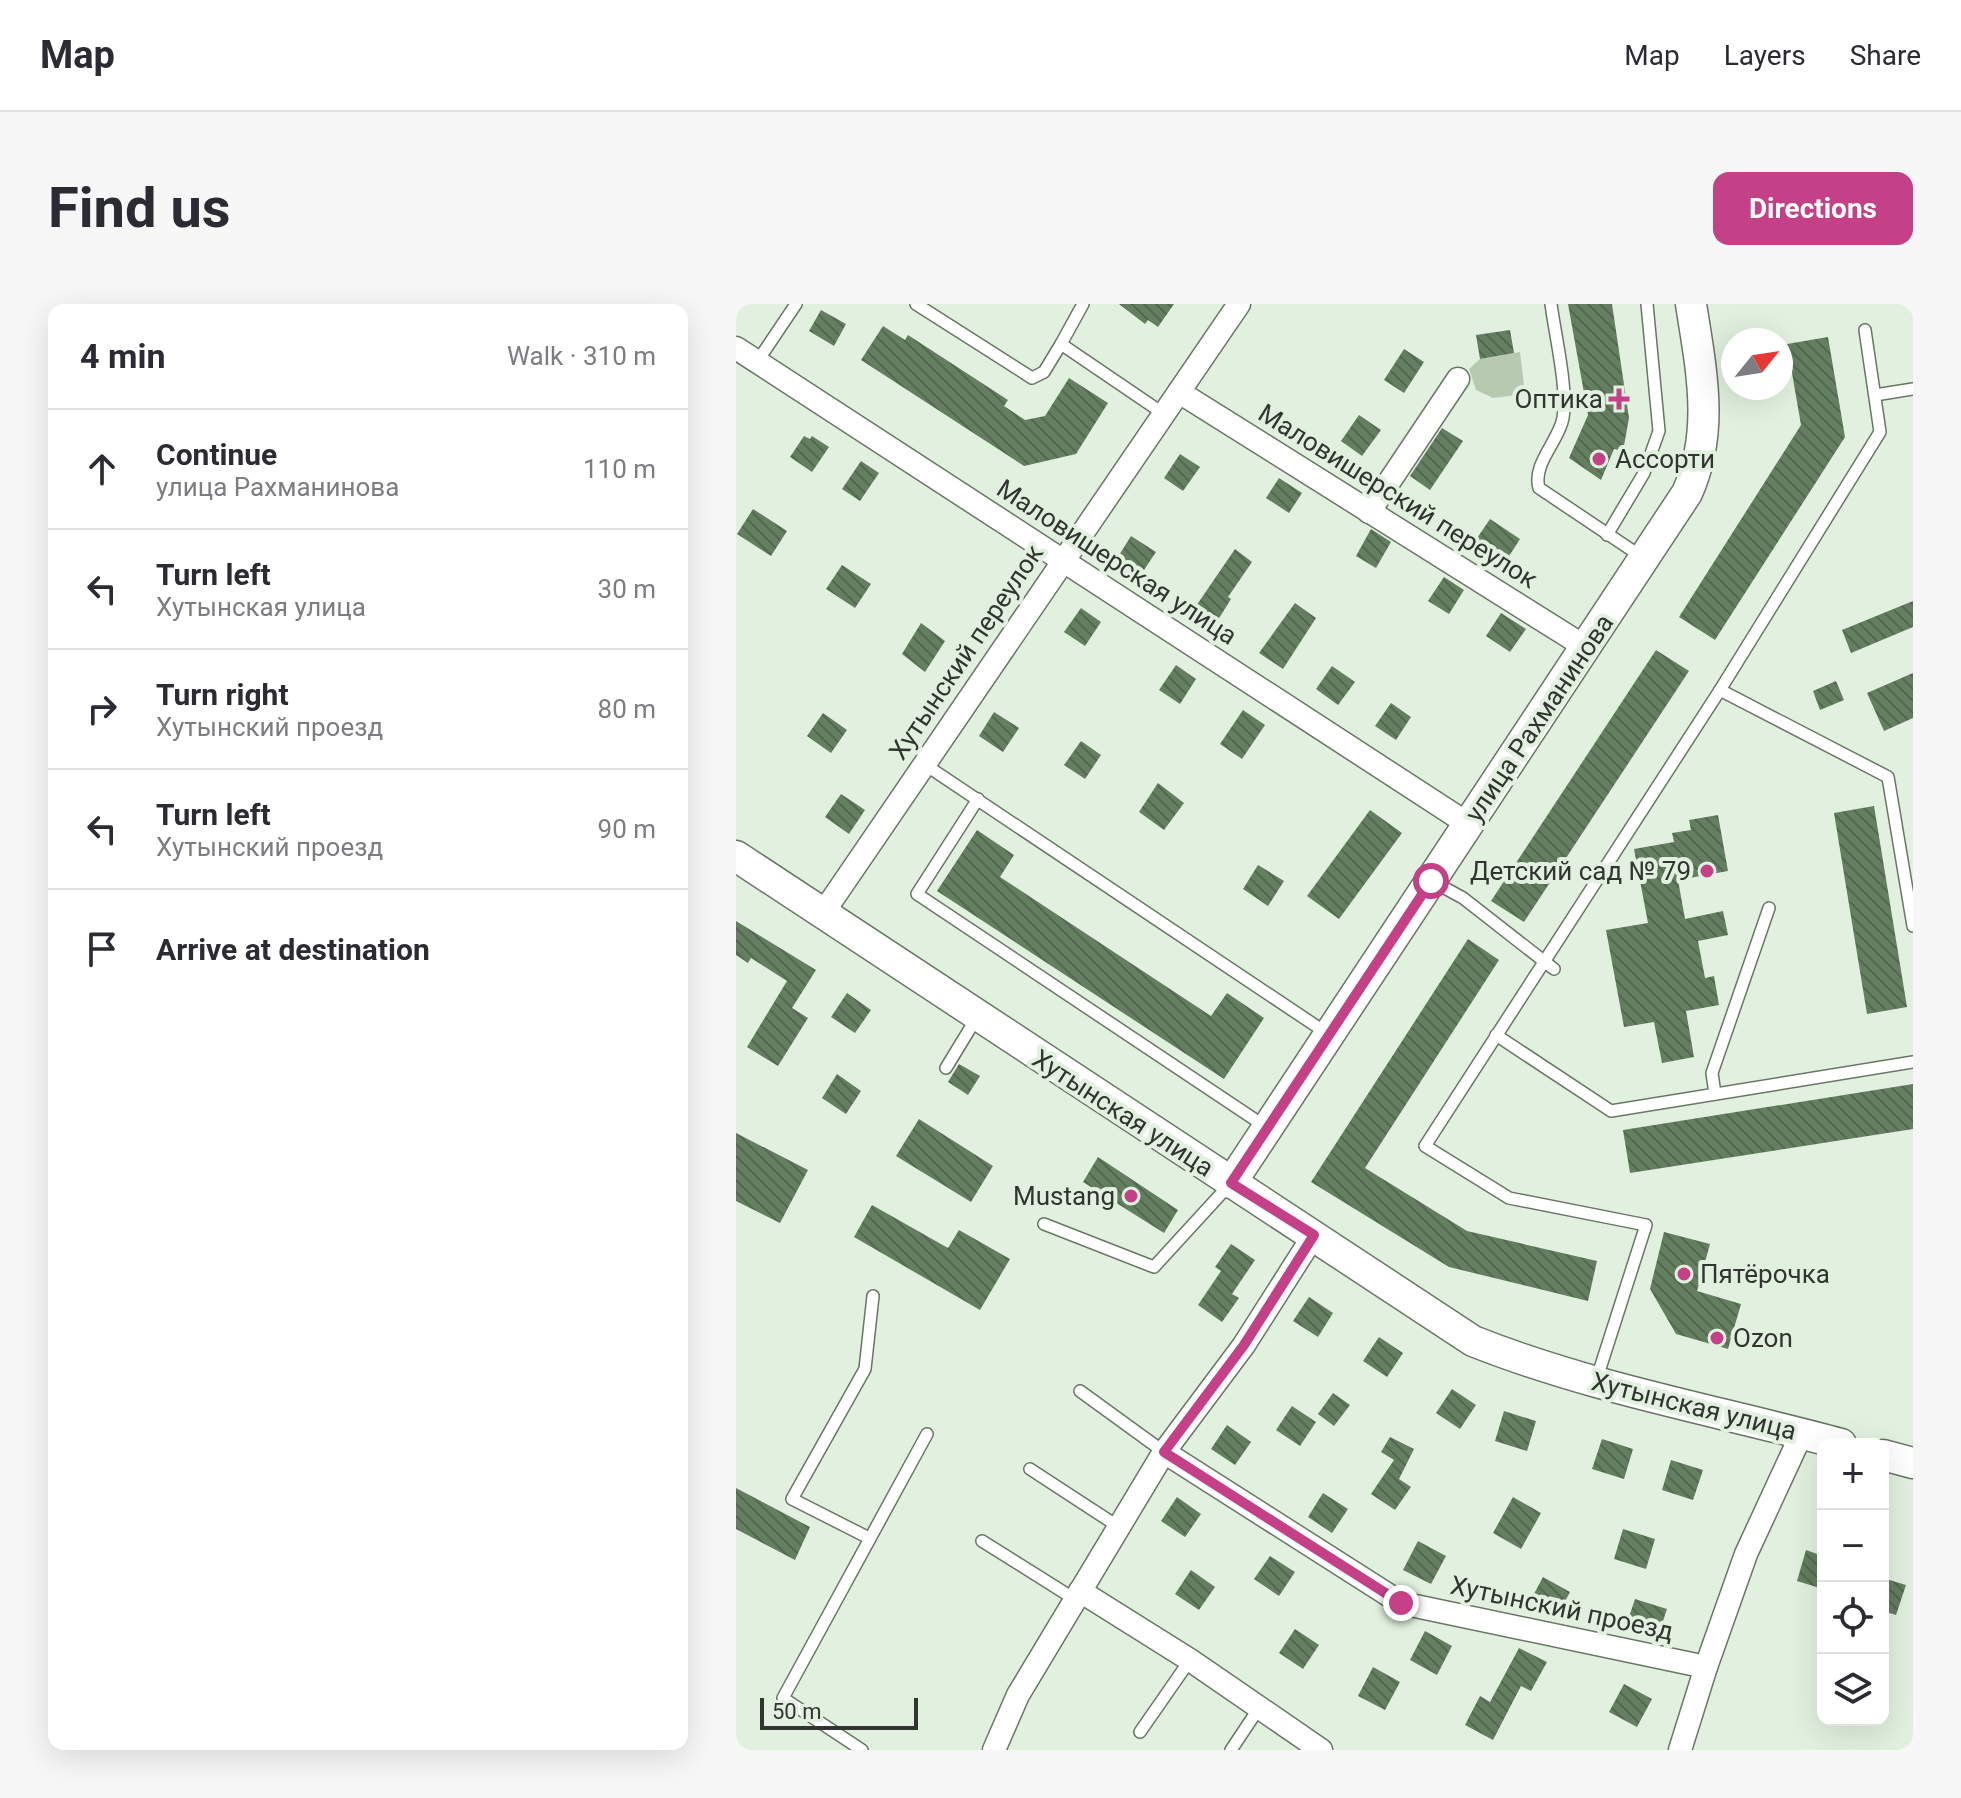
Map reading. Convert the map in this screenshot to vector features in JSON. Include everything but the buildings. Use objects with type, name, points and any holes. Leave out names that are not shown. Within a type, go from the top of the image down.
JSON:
[{"type":"street","name":"Хутынский переулок","points":[[823,913],[1239,304]]},
{"type":"street","name":"улица Рахманинова","points":[[1231,1183],[1687,493],[1703,441],[1704,394],[1691,304]]},
{"type":"street","name":"Маловишерская улица","points":[[736,348],[1468,824]]},
{"type":"street","points":[[1369,512],[1458,379]]},
{"type":"street","name":"Маловишерский переулок","points":[[1179,392],[1587,648]]},
{"type":"street","name":"Хутынская улица","points":[[736,857],[1473,1341],[1504,1354],[1596,1381],[1820,1438]]},
{"type":"street","points":[[994,1750],[1018,1695],[1164,1452],[1244,1345],[1314,1235]]},
{"type":"street","points":[[1680,1750],[1746,1554],[1802,1433]]},
{"type":"street","name":"Хутынский проезд","points":[[1164,1452],[1401,1603],[1706,1667]]},
{"type":"street","points":[[1889,1457],[1913,1463]]},
{"type":"street","points":[[1078,1595],[1190,1660],[1321,1750]]},
{"type":"lane","points":[[757,362],[796,304]]},
{"type":"lane","points":[[925,306],[1032,378],[1044,372],[1083,304]]},
{"type":"lane","points":[[1551,304],[1564,412],[1558,434],[1538,471],[1537,482],[1542,492],[1645,560]]},
{"type":"lane","points":[[1607,535],[1644,473],[1659,431],[1647,304]]},
{"type":"lane","points":[[1596,1381],[1646,1225],[1509,1198],[1425,1146],[1496,1035],[1549,965],[1681,760],[1720,690],[1880,432],[1865,330]]},
{"type":"lane","points":[[1061,344],[1164,414]]},
{"type":"lane","points":[[1875,395],[1913,389]]},
{"type":"lane","points":[[1720,690],[1888,777],[1910,883],[1913,926]]},
{"type":"lane","points":[[924,764],[1329,1034]]},
{"type":"lane","points":[[978,799],[917,894],[1267,1128]]},
{"type":"lane","points":[[1431,881],[1463,898],[1549,965]]},
{"type":"lane","points":[[1715,1094],[1712,1073],[1769,908]]},
{"type":"lane","points":[[946,1068],[978,1016]]},
{"type":"lane","points":[[1496,1035],[1611,1111],[1913,1062]]},
{"type":"lane","points":[[1044,1224],[1154,1267],[1231,1183]]},
{"type":"lane","points":[[869,1538],[792,1499],[865,1369],[873,1296]]},
{"type":"lane","points":[[1080,1391],[1164,1452]]},
{"type":"lane","points":[[862,1750],[783,1698],[927,1434]]},
{"type":"lane","points":[[1030,1469],[1119,1527]]},
{"type":"lane","points":[[982,1541],[1078,1595]]},
{"type":"lane","points":[[1140,1732],[1190,1660]]},
{"type":"lane","points":[[1231,1750],[1259,1708]]},
{"type":"green space","points":[[1520,352],[1525,394],[1493,398],[1476,390],[1469,369],[1480,359]]},
{"type":"place","name":"Оптика","points":[[1619,399]]},
{"type":"place","name":"Ассорти","points":[[1599,459]]},
{"type":"place","name":"Детский сад № 79","points":[[1707,871]]},
{"type":"place","name":"Mustang","points":[[1131,1196]]},
{"type":"place","name":"Пятёрочка","points":[[1684,1274]]},
{"type":"place","name":"Ozon","points":[[1717,1338]]},
{"type":"route","points":[[1401,1603],[1164,1452],[1244,1345],[1314,1235],[1231,1183],[1431,881]]}]
